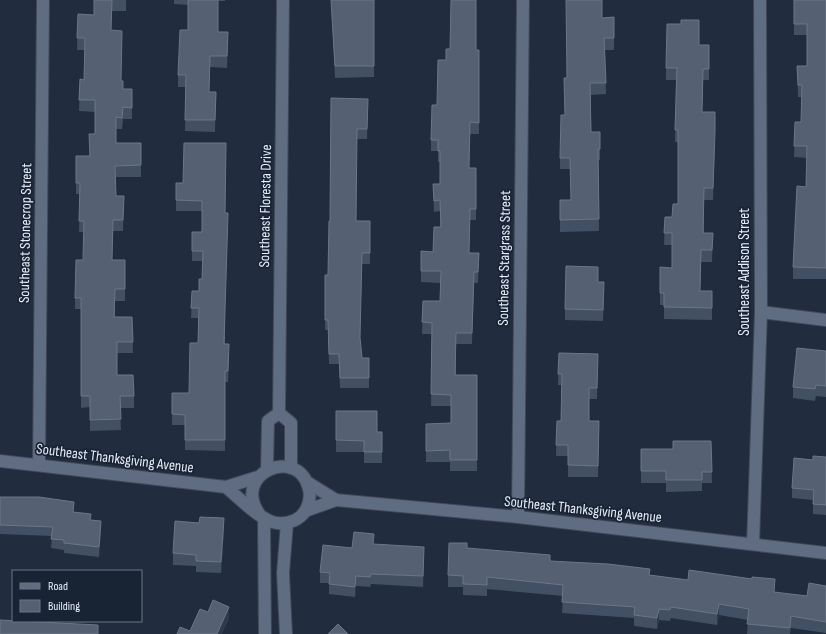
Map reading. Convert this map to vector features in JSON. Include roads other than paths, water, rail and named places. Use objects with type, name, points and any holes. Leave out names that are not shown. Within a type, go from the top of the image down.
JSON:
[{"type":"street","name":"Southeast Stonecrop Street","points":[[39,465],[44,0]]},
{"type":"street","name":"Southeast Floresta Drive","points":[[279,413],[283,0]]},
{"type":"street","name":"Southeast Stargrass Street","points":[[518,517],[523,0]]},
{"type":"street","name":"Southeast Addison Street","points":[[753,544],[761,312],[760,0]]},
{"type":"street","points":[[761,312],[826,320]]},
{"type":"street","points":[[263,473],[268,421],[279,413],[290,422],[291,468]]},
{"type":"street","name":"Southeast Thanksgiving Avenue","points":[[0,461],[226,487],[263,473]]},
{"type":"street","points":[[226,487],[262,516],[274,523],[287,523],[297,519],[305,511],[310,498],[307,482],[302,476],[291,468],[280,466],[263,473],[254,484],[252,500],[262,516],[265,634]]},
{"type":"street","name":"Southeast Thanksgiving Avenue","points":[[307,482],[336,500]]},
{"type":"street","name":"Southeast Thanksgiving Avenue","points":[[305,511],[336,500],[518,517],[826,553]]},
{"type":"street","points":[[286,634],[283,573],[287,523]]}]
